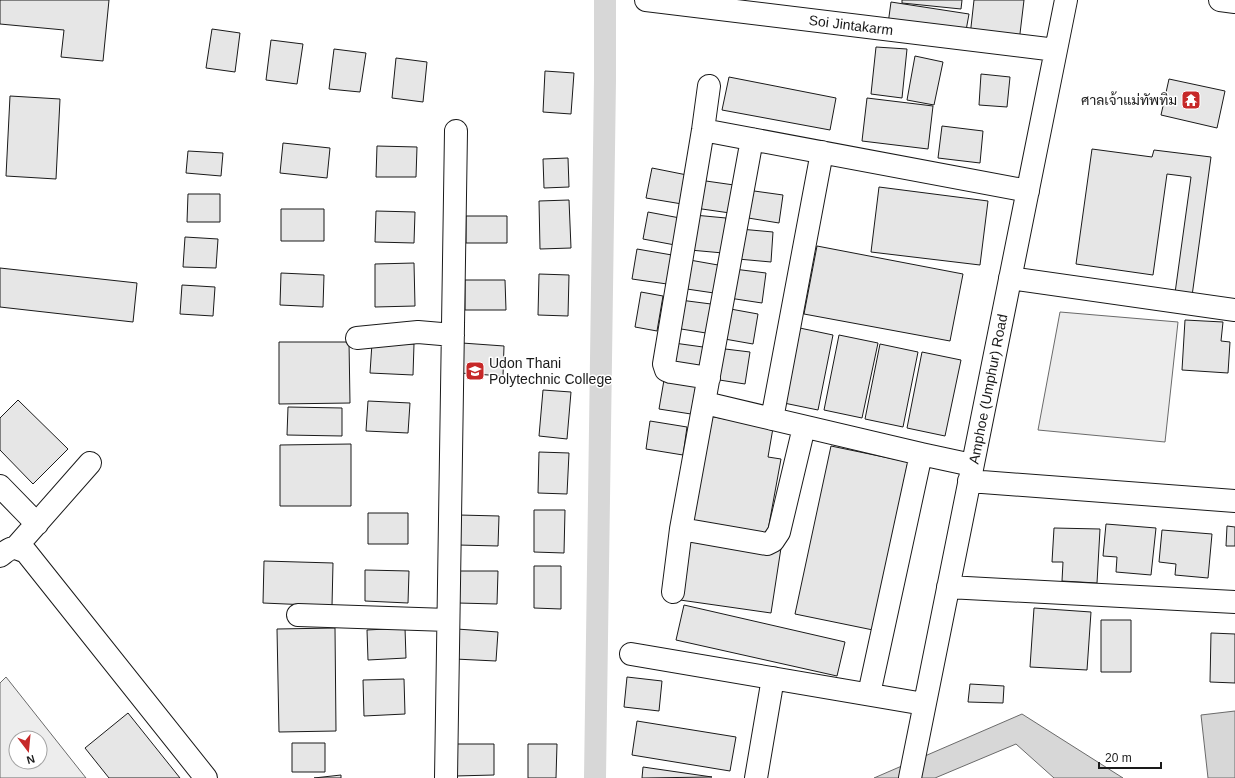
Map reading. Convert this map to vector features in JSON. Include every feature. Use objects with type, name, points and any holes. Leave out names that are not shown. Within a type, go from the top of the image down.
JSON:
[{"type":"street","name":"Soi Jintakarm","points":[[646,0],[1056,50]]},
{"type":"street","name":"Amphoe (Umphur) Road","points":[[910,778],[1066,0]]},
{"type":"street","points":[[1220,0],[1235,2]]},
{"type":"street","points":[[709,86],[664,364],[666,370],[671,372],[709,378]]},
{"type":"street","points":[[703,130],[1028,190]]},
{"type":"street","points":[[446,778],[456,132]]},
{"type":"street","points":[[673,592],[681,530],[752,139]]},
{"type":"street","points":[[772,419],[822,152]]},
{"type":"street","points":[[1010,278],[1235,310]]},
{"type":"street","points":[[357,338],[418,332],[453,335]]},
{"type":"street","points":[[705,404],[921,454],[971,473],[1235,500]]},
{"type":"street","points":[[681,530],[767,544],[773,541],[779,532],[804,427]]},
{"type":"street","points":[[869,694],[921,454]]},
{"type":"street","points":[[8,552],[37,524],[90,463]]},
{"type":"street","points":[[0,486],[37,524]]},
{"type":"street","points":[[8,552],[26,552],[206,778]]},
{"type":"street","points":[[948,587],[1235,602]]},
{"type":"street","points":[[298,615],[448,620]]},
{"type":"street","points":[[631,654],[924,704]]},
{"type":"street","points":[[756,778],[773,678]]},
{"type":"shaded area","points":[[1060,312],[1178,322],[1165,442],[1038,430]]},
{"type":"shaded area","points":[[6,677],[48,730],[8,730],[8,770],[48,770],[48,730],[86,778],[0,778],[0,683]]},
{"type":"shaded area","points":[[1235,711],[1235,778],[1208,778],[1201,715]]},
{"type":"shaded area","points":[[1022,714],[1123,778],[1054,778],[1016,744],[935,778],[874,778]]},
{"type":"building","points":[[0,0],[109,0],[103,61],[61,57],[64,30],[0,24]]},
{"type":"building","points":[[902,0],[962,0],[961,9],[902,3]]},
{"type":"building","points":[[974,0],[1024,0],[1019,42],[970,36]]},
{"type":"building","points":[[891,2],[969,14],[965,36],[888,24]]},
{"type":"building","points":[[212,29],[240,33],[235,72],[206,68]]},
{"type":"building","points":[[271,40],[303,44],[297,84],[266,80]]},
{"type":"building","points":[[876,47],[907,49],[902,98],[871,94]]},
{"type":"building","points":[[334,49],[366,53],[360,92],[329,89]]},
{"type":"building","points":[[915,56],[943,62],[934,105],[907,100]]},
{"type":"building","points":[[396,58],[427,62],[423,102],[392,98]]},
{"type":"building","points":[[545,71],[574,73],[571,114],[543,112]]},
{"type":"building","points":[[981,74],[1010,77],[1007,107],[979,105]]},
{"type":"building","points":[[729,77],[836,98],[830,130],[722,110]]},
{"type":"building","points":[[1169,79],[1225,91],[1217,128],[1161,115]]},
{"type":"building","points":[[10,96],[60,99],[56,179],[6,176]]},
{"type":"building","points":[[867,98],[933,106],[928,149],[862,141]]},
{"type":"building","points":[[942,126],[983,131],[980,163],[938,158]]},
{"type":"building","points":[[283,143],[330,148],[327,178],[280,173]]},
{"type":"building","points":[[377,146],[417,147],[416,177],[376,177]]},
{"type":"building","points":[[1092,149],[1152,157],[1154,150],[1211,157],[1192,296],[1175,293],[1191,177],[1167,174],[1153,275],[1076,264]]},
{"type":"building","points":[[188,151],[223,153],[221,176],[186,173]]},
{"type":"building","points":[[568,158],[569,187],[544,188],[543,159]]},
{"type":"building","points":[[652,168],[687,175],[682,204],[646,198]]},
{"type":"building","points":[[699,180],[734,185],[730,213],[695,208]]},
{"type":"building","points":[[879,187],[988,201],[980,265],[871,252]]},
{"type":"building","points":[[747,190],[783,195],[779,223],[742,217]]},
{"type":"building","points":[[188,194],[220,194],[220,222],[187,222]]},
{"type":"building","points":[[569,200],[571,248],[540,249],[539,201]]},
{"type":"building","points":[[281,209],[324,209],[324,241],[281,241]]},
{"type":"building","points":[[376,211],[415,212],[414,243],[375,242]]},
{"type":"building","points":[[648,212],[680,218],[675,245],[643,239]]},
{"type":"building","points":[[694,215],[726,218],[723,253],[690,250]]},
{"type":"building","points":[[466,216],[507,216],[507,243],[466,243]]},
{"type":"building","points":[[740,229],[773,232],[771,262],[738,259]]},
{"type":"building","points":[[185,237],[218,239],[216,268],[183,267]]},
{"type":"building","points":[[817,246],[963,274],[950,341],[804,314]]},
{"type":"building","points":[[637,249],[672,255],[667,284],[632,279]]},
{"type":"building","points":[[684,259],[718,265],[714,293],[680,288]]},
{"type":"building","points":[[414,263],[415,306],[375,307],[375,264]]},
{"type":"building","points":[[0,268],[137,283],[133,322],[0,307]]},
{"type":"building","points":[[734,269],[766,273],[762,303],[729,298]]},
{"type":"building","points":[[281,273],[324,275],[323,307],[280,305]]},
{"type":"building","points":[[539,274],[569,275],[568,316],[538,315]]},
{"type":"building","points":[[465,280],[505,280],[506,310],[465,310]]},
{"type":"building","points":[[182,285],[215,287],[213,316],[180,314]]},
{"type":"building","points":[[641,292],[663,296],[657,331],[635,327]]},
{"type":"building","points":[[680,300],[711,304],[706,333],[675,328]]},
{"type":"building","points":[[725,308],[758,314],[753,344],[719,338]]},
{"type":"building","points":[[1185,320],[1223,322],[1221,341],[1230,342],[1228,373],[1182,370]]},
{"type":"building","points":[[795,327],[833,335],[818,410],[779,402]]},
{"type":"building","points":[[839,335],[878,343],[862,418],[824,410]]},
{"type":"building","points":[[279,342],[349,342],[350,403],[279,404]]},
{"type":"building","points":[[372,343],[414,344],[413,375],[370,373]]},
{"type":"building","points":[[462,343],[504,346],[503,376],[460,373]]},
{"type":"building","points":[[674,343],[703,347],[699,374],[670,370]]},
{"type":"building","points":[[880,344],[918,352],[903,427],[865,419]]},
{"type":"building","points":[[717,348],[750,352],[745,384],[713,379]]},
{"type":"building","points":[[922,352],[961,360],[945,436],[907,428]]},
{"type":"building","points":[[664,380],[696,385],[691,414],[659,409]]},
{"type":"building","points":[[543,390],[571,392],[567,439],[539,436]]},
{"type":"building","points":[[18,400],[68,449],[33,484],[0,450],[0,418]]},
{"type":"building","points":[[368,401],[410,403],[408,433],[366,431]]},
{"type":"building","points":[[288,407],[342,408],[342,436],[287,435]]},
{"type":"building","points":[[709,416],[773,428],[768,457],[781,459],[766,541],[688,526]]},
{"type":"building","points":[[650,421],[687,427],[683,455],[646,449]]},
{"type":"building","points":[[351,444],[351,506],[280,506],[280,445]]},
{"type":"building","points":[[831,446],[908,462],[873,630],[795,614]]},
{"type":"building","points":[[539,452],[569,453],[567,494],[538,493]]},
{"type":"building","points":[[534,510],[565,510],[564,553],[534,552]]},
{"type":"building","points":[[368,513],[408,513],[408,544],[368,544]]},
{"type":"building","points":[[459,515],[499,516],[498,546],[458,545]]},
{"type":"building","points":[[1106,524],[1156,528],[1151,575],[1116,572],[1117,557],[1103,556]]},
{"type":"building","points":[[1227,526],[1235,527],[1235,546],[1226,546]]},
{"type":"building","points":[[1054,528],[1100,529],[1097,583],[1062,581],[1063,562],[1052,562]]},
{"type":"building","points":[[1162,530],[1212,534],[1208,578],[1175,575],[1176,564],[1159,562]]},
{"type":"building","points":[[690,534],[781,548],[771,613],[680,600]]},
{"type":"building","points":[[264,561],[333,563],[332,606],[263,603]]},
{"type":"building","points":[[534,566],[561,566],[561,609],[534,608]]},
{"type":"building","points":[[365,570],[409,571],[408,603],[365,601]]},
{"type":"building","points":[[458,571],[498,571],[497,604],[458,603]]},
{"type":"building","points":[[684,605],[845,642],[837,676],[676,640]]},
{"type":"building","points":[[1034,608],[1091,612],[1087,670],[1030,667]]},
{"type":"building","points":[[1101,620],[1131,620],[1131,672],[1101,672]]},
{"type":"building","points":[[335,628],[336,731],[279,732],[277,629]]},
{"type":"building","points":[[405,628],[406,658],[368,660],[367,630]]},
{"type":"building","points":[[457,629],[498,632],[496,661],[455,659]]},
{"type":"building","points":[[1211,633],[1235,634],[1235,683],[1210,682]]},
{"type":"building","points":[[627,677],[662,681],[659,711],[624,707]]},
{"type":"building","points":[[404,679],[405,714],[364,716],[363,680]]},
{"type":"building","points":[[970,684],[1004,686],[1003,703],[968,702]]},
{"type":"building","points":[[128,713],[180,778],[109,778],[85,748]]},
{"type":"building","points":[[637,721],[736,737],[730,771],[632,755]]},
{"type":"building","points":[[292,743],[325,743],[325,772],[292,772]]},
{"type":"building","points":[[455,744],[494,744],[494,775],[455,776]]},
{"type":"building","points":[[528,744],[557,744],[556,778],[528,778]]},
{"type":"building","points":[[643,767],[712,777],[642,778]]},
{"type":"building","points":[[341,775],[341,778],[314,778]]},
{"type":"waterway","points":[[595,778],[605,0]]},
{"type":"place","name":"ศาลเจ้าแม่ทัพทิม","points":[[1191,100]]},
{"type":"place","name":"Udon Thani Polytechnic College","points":[[475,371]]}]
